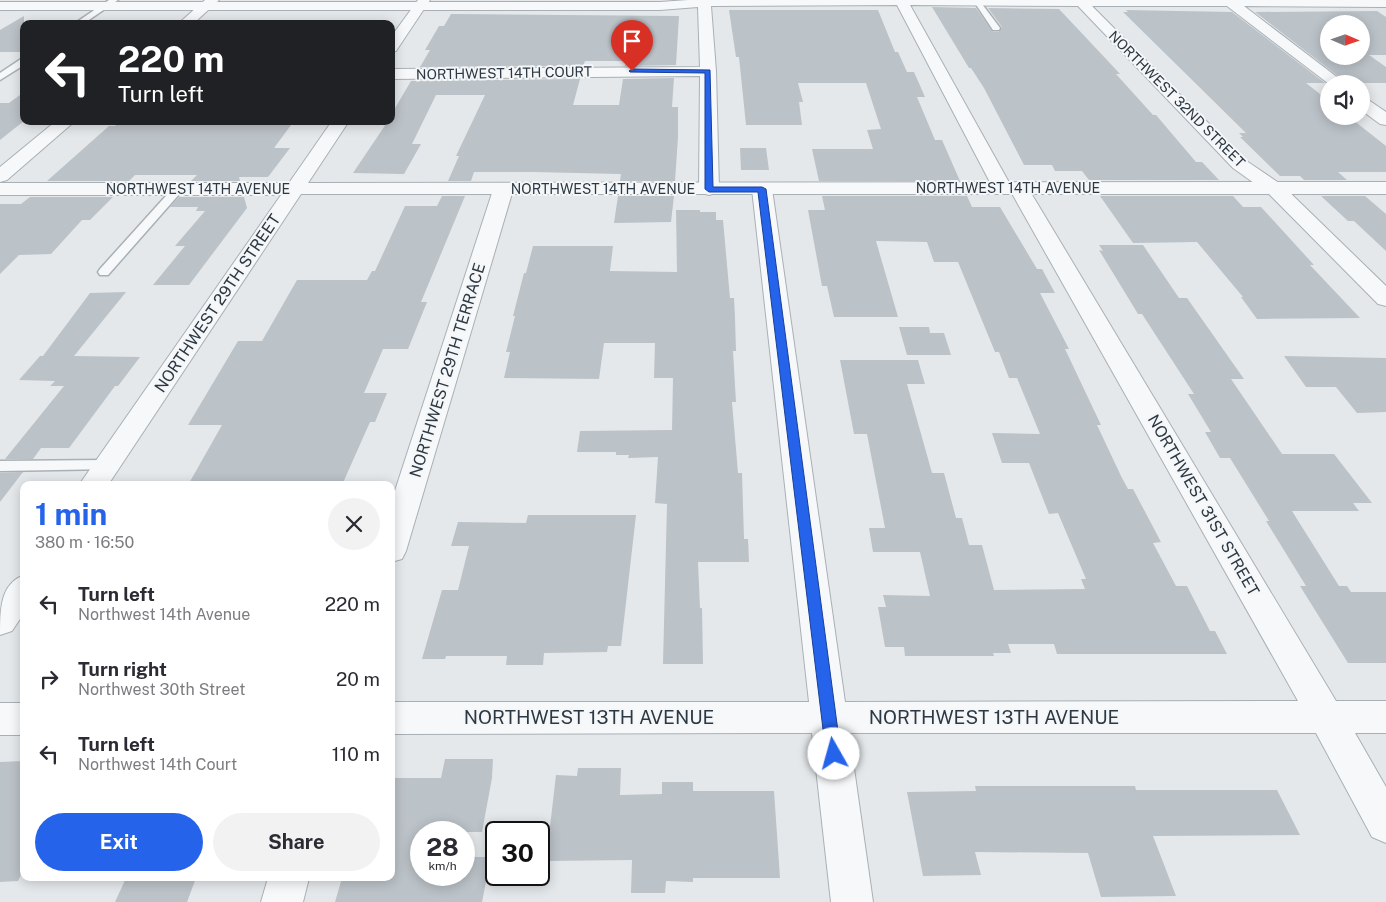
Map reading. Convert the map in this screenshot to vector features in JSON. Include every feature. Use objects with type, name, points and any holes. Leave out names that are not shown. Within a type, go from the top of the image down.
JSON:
[{"type":"street","points":[[704,1],[708,72],[709,189]]},
{"type":"street","points":[[7,6],[109,3],[422,3],[660,6],[704,1],[1386,3]]},
{"type":"street","name":"NORTHWEST 31ST STREET","points":[[901,1],[1326,717],[1386,824]]},
{"type":"street","name":"NORTHWEST 32ND STREET","points":[[1080,1],[1239,164],[1275,189],[1386,299]]},
{"type":"street","points":[[1229,2],[1326,75]]},
{"type":"street","points":[[190,20],[209,3]]},
{"type":"street","points":[[395,42],[422,3]]},
{"type":"street","name":"NORTHWEST 14TH COURT","points":[[395,74],[708,72]]},
{"type":"street","points":[[1370,108],[1386,120]]},
{"type":"street","points":[[0,176],[62,125]]},
{"type":"street","name":"NORTHWEST 29TH STREET","points":[[96,481],[338,125]]},
{"type":"street","name":"NORTHWEST 14TH AVENUE","points":[[0,189],[1386,188]]},
{"type":"street","points":[[762,189],[852,902]]},
{"type":"street","name":"NORTHWEST 29TH TERRACE","points":[[395,538],[504,190]]},
{"type":"street","points":[[0,622],[20,593]]},
{"type":"street","name":"NORTHWEST 13TH AVENUE","points":[[395,718],[1386,717]]},
{"type":"street","points":[[0,720],[20,719]]},
{"type":"street","points":[[282,902],[289,881]]},
{"type":"lane","points":[[976,1],[996,28]]},
{"type":"lane","points":[[84,20],[109,3]]},
{"type":"lane","points":[[0,77],[20,64]]},
{"type":"lane","points":[[104,272],[178,189]]},
{"type":"lane","points":[[0,466],[107,465]]},
{"type":"building","points":[[932,7],[976,8],[993,32],[999,32],[1002,27],[988,8],[1059,9],[1120,74],[1116,74],[1153,115],[1156,115],[1196,162],[1202,162],[1219,180],[1089,180],[1082,171],[1055,171],[1052,165],[1024,165],[984,88],[971,68],[969,68]]},
{"type":"building","points":[[729,10],[878,10],[895,52],[898,52],[907,72],[914,72],[925,97],[917,97],[935,140],[942,140],[960,181],[819,181],[812,149],[873,149],[867,130],[881,129],[866,83],[798,83],[803,102],[799,102],[802,125],[746,125],[739,57],[736,57]]},
{"type":"building","points":[[1126,10],[1232,12],[1320,79],[1320,83],[1306,83],[1320,94],[1320,125],[1359,125],[1386,146],[1386,172],[1338,172],[1347,180],[1304,180],[1300,176],[1280,176],[1240,137],[1243,137],[1239,133],[1246,133],[1123,12],[1128,12]]},
{"type":"building","points":[[1377,11],[1386,17],[1386,55],[1370,55],[1370,15],[1320,15],[1320,62],[1255,12]]},
{"type":"building","points":[[451,14],[679,16],[676,65],[625,66],[626,61],[585,61],[583,66],[420,67],[430,50],[425,50],[439,26],[444,26]]},
{"type":"building","points":[[24,16],[24,20],[20,20],[20,52],[0,52],[0,30]]},
{"type":"building","points":[[1370,56],[1386,67],[1386,83],[1370,83],[1370,75],[1337,75],[1324,65],[1370,65]]},
{"type":"building","points":[[674,78],[672,107],[678,107],[675,181],[620,181],[621,174],[474,172],[471,181],[448,181],[459,156],[456,156],[485,95],[436,95],[412,144],[421,144],[404,174],[353,173],[385,125],[395,125],[395,108],[411,81],[580,79],[573,105],[619,105],[623,79]]},
{"type":"building","points":[[20,95],[20,124],[0,140],[0,103],[9,103]]},
{"type":"building","points":[[291,125],[274,148],[290,148],[268,177],[239,177],[240,181],[191,181],[197,175],[135,175],[129,181],[47,181],[109,126]]},
{"type":"building","points":[[740,148],[766,148],[769,170],[741,170]]},
{"type":"building","points":[[442,196],[465,196],[421,302],[427,302],[408,349],[383,349],[364,393],[387,393],[375,422],[370,422],[344,481],[190,481],[222,425],[188,425],[238,341],[262,341],[297,280],[367,280],[372,271],[375,271],[405,206],[437,206]]},
{"type":"building","points":[[618,196],[674,196],[671,222],[614,223]]},
{"type":"building","points":[[822,196],[967,196],[972,207],[1000,207],[1037,269],[1042,269],[1055,293],[1040,293],[1069,349],[1065,349],[1101,425],[1097,425],[1121,476],[1128,489],[1133,489],[1161,542],[1153,543],[1176,586],[1187,586],[1210,631],[1215,631],[1227,654],[1057,654],[1054,644],[1008,644],[1011,653],[993,653],[994,656],[905,656],[904,647],[885,647],[878,607],[886,607],[883,595],[930,596],[920,552],[873,552],[869,528],[885,528],[867,434],[854,434],[840,360],[918,360],[925,384],[907,384],[932,473],[944,473],[956,518],[962,518],[969,545],[982,545],[994,590],[1085,589],[1081,579],[1086,579],[1058,513],[1049,514],[1029,463],[1002,463],[992,433],[1040,434],[1017,378],[1009,378],[999,352],[995,352],[958,262],[934,262],[927,242],[876,241],[898,317],[834,317],[827,286],[822,286],[808,210],[825,210]]},
{"type":"building","points":[[1100,196],[1233,196],[1243,207],[1261,207],[1314,265],[1310,265],[1360,318],[1257,319],[1241,297],[1243,297],[1197,242],[1133,243]]},
{"type":"building","points":[[1321,196],[1365,196],[1386,214],[1386,251],[1354,221],[1348,221]]},
{"type":"building","points":[[30,197],[113,197],[90,220],[82,220],[51,254],[19,255],[0,274],[0,204],[21,204]]},
{"type":"building","points":[[179,197],[244,197],[247,208],[189,285],[153,285],[185,246],[175,246],[205,211],[196,211],[198,207],[170,207]]},
{"type":"building","points":[[676,210],[716,212],[716,220],[723,220],[730,298],[734,298],[736,351],[733,351],[736,402],[732,402],[738,473],[742,473],[744,539],[748,539],[749,562],[698,562],[700,608],[702,608],[703,664],[663,664],[667,504],[655,503],[658,457],[628,458],[629,455],[616,455],[616,452],[577,452],[580,431],[672,430],[673,378],[654,378],[655,343],[604,343],[599,379],[504,378],[510,352],[506,352],[515,316],[513,316],[533,246],[613,246],[610,271],[677,272]]},
{"type":"building","points":[[1099,245],[1143,245],[1179,298],[1187,298],[1244,379],[1231,379],[1282,454],[1334,454],[1372,503],[1353,503],[1359,511],[1292,511],[1339,586],[1347,586],[1351,592],[1386,592],[1386,663],[1348,663],[1300,586],[1306,586],[1230,458],[1220,458],[1205,432],[1211,432],[1188,394],[1194,394],[1142,314],[1138,314],[1099,250],[1103,251]]},
{"type":"building","points":[[126,292],[74,356],[140,357],[118,386],[115,386],[69,448],[41,448],[33,459],[5,459],[64,386],[50,386],[55,381],[19,380],[40,356],[43,356],[90,293]]},
{"type":"building","points":[[899,327],[929,327],[930,333],[944,333],[951,355],[907,355]]},
{"type":"building","points":[[1284,356],[1386,358],[1386,412],[1357,413],[1336,387],[1306,387]]},
{"type":"building","points":[[23,472],[0,502],[0,473]]},
{"type":"building","points":[[528,515],[636,515],[621,646],[608,646],[607,652],[544,653],[543,665],[506,665],[507,656],[446,656],[445,659],[422,659],[442,590],[458,590],[469,546],[451,546],[458,522],[526,523]]},
{"type":"building","points":[[445,759],[493,759],[492,778],[482,832],[475,832],[475,821],[410,821],[410,886],[475,886],[475,857],[485,857],[485,886],[482,902],[335,902],[341,881],[395,881],[395,778],[441,778]]},
{"type":"building","points":[[20,761],[20,877],[18,881],[0,882],[0,762]]},
{"type":"building","points":[[578,768],[621,768],[620,795],[662,794],[662,782],[693,782],[693,791],[774,791],[780,878],[693,878],[693,882],[666,881],[665,893],[631,893],[632,860],[550,861],[550,827],[556,775],[577,776]]},
{"type":"building","points":[[975,786],[1135,786],[1136,790],[1277,790],[1300,835],[1153,836],[1176,896],[1101,897],[1088,853],[975,852],[981,875],[923,876],[907,792],[976,791]]},
{"type":"building","points":[[125,881],[195,881],[187,902],[115,902]]},
{"type":"route","points":[[632,71],[708,72],[709,189],[762,189],[834,754]]}]
